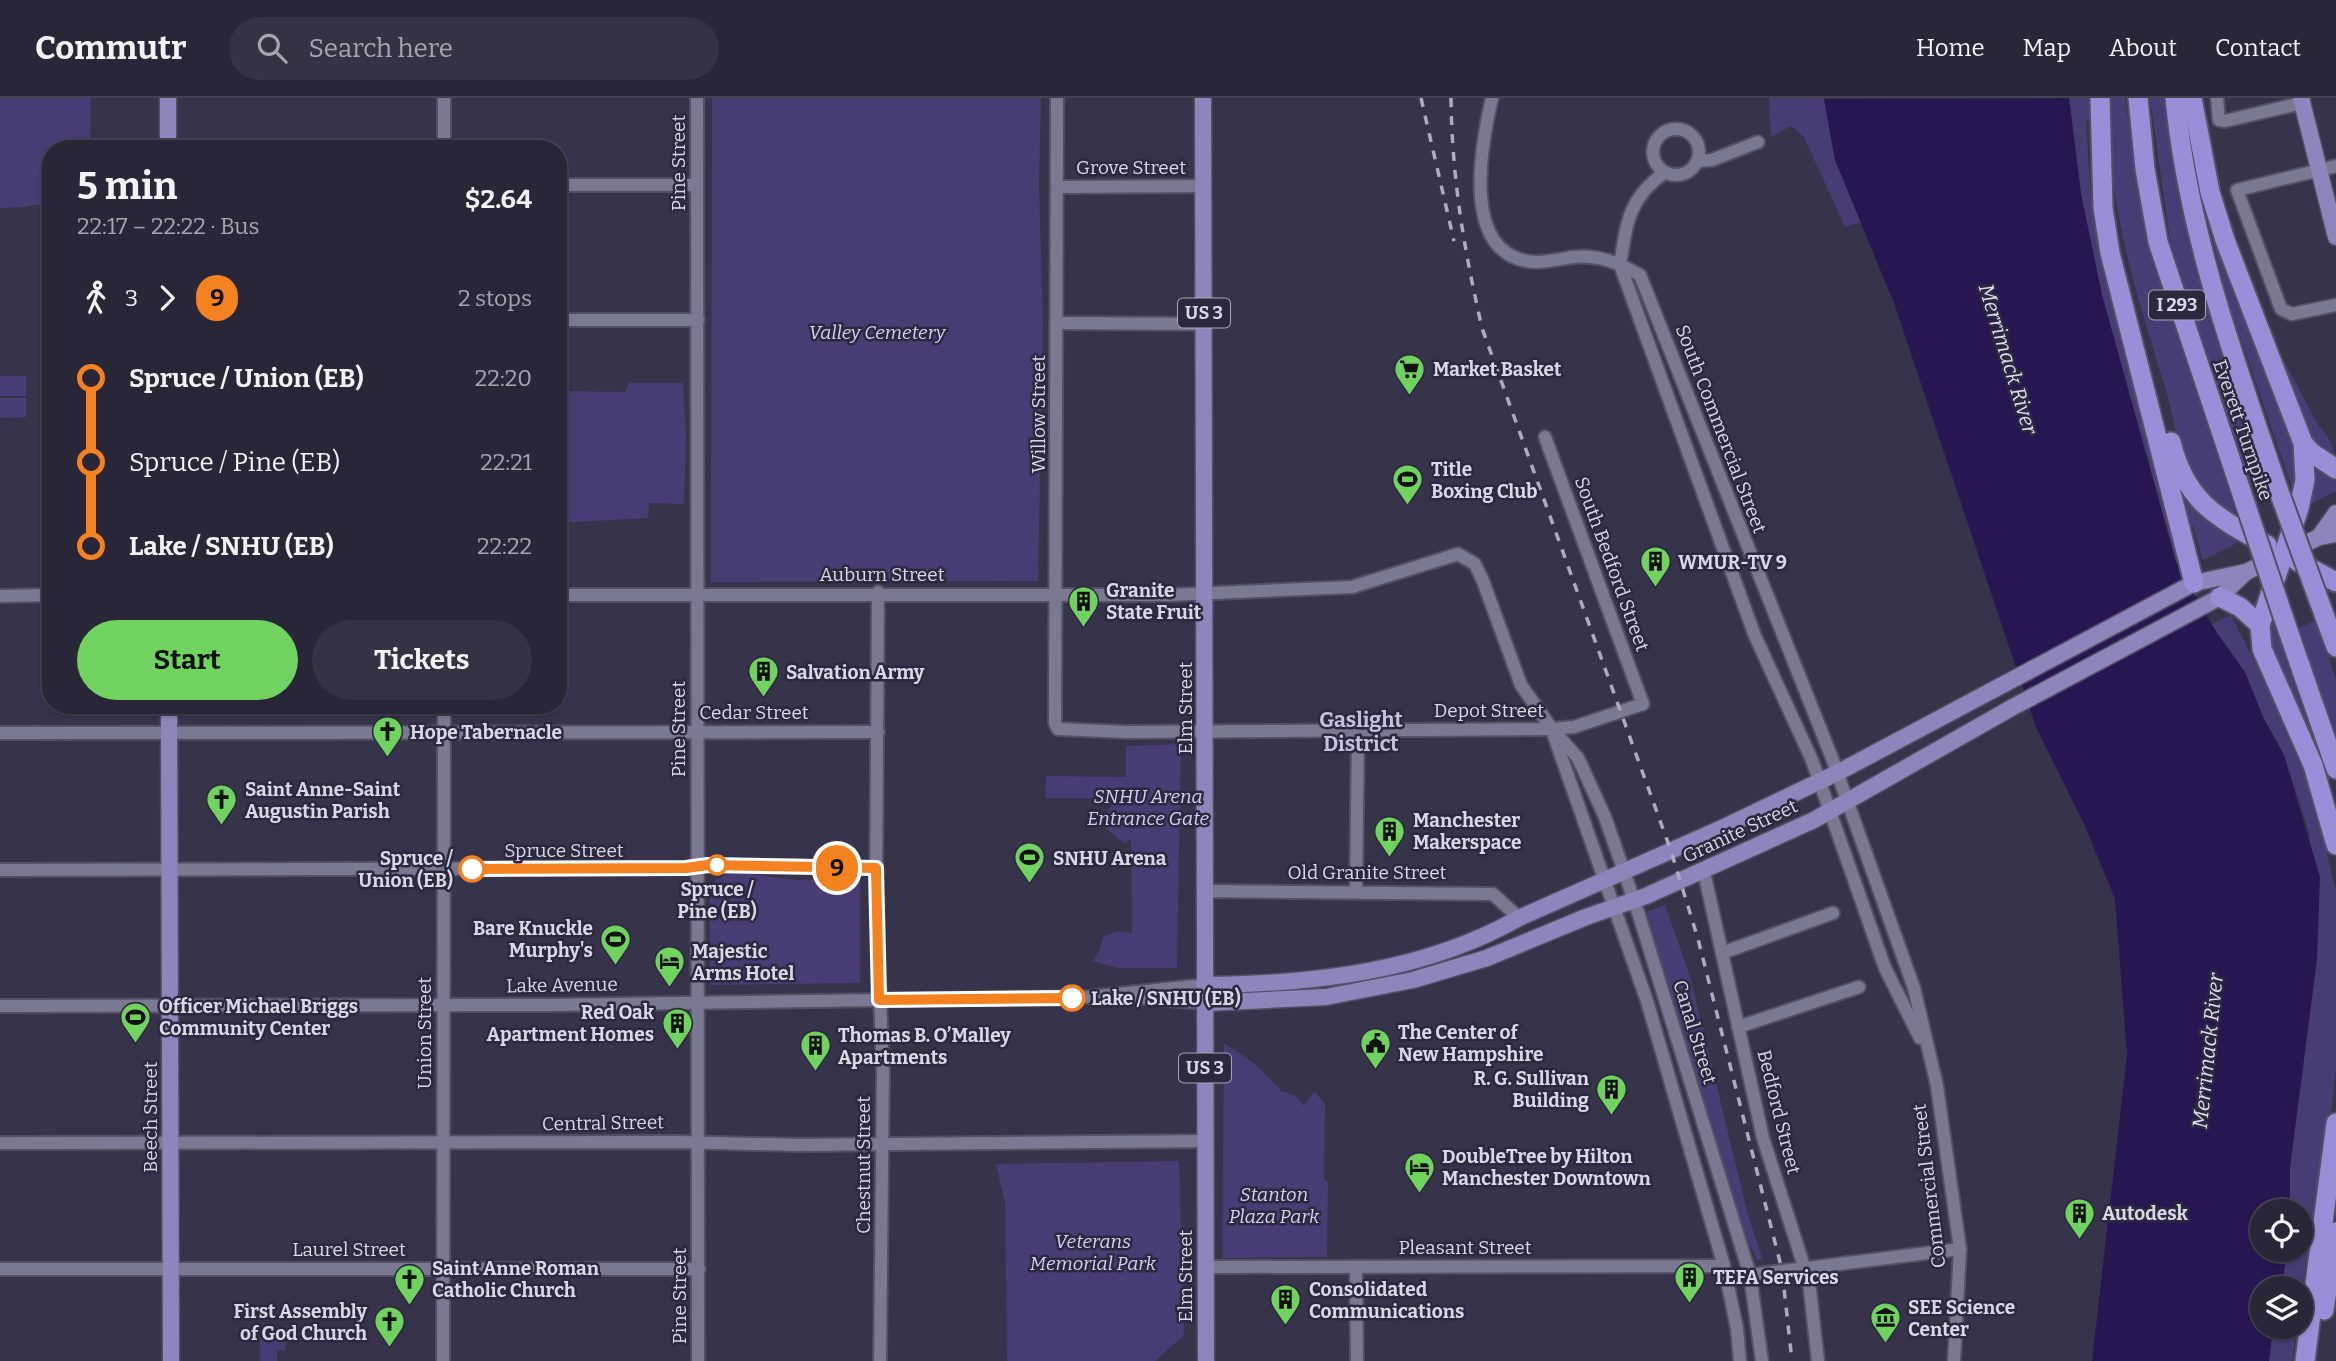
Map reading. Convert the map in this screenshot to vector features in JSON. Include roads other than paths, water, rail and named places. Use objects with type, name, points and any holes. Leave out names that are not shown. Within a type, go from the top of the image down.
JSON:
[{"type":"highway","points":[[2100,98],[2104,208],[2110,253],[2194,583]]},
{"type":"highway","name":"Everett Turnpike","points":[[2138,98],[2145,169],[2158,242],[2194,358],[2336,769]]},
{"type":"highway","name":"Everett Turnpike","points":[[2175,98],[2179,144],[2201,251],[2278,489],[2336,647]]},
{"type":"highway","points":[[2192,98],[2210,192],[2225,240],[2303,443],[2305,480],[2299,508],[2260,625],[2267,662],[2313,765],[2336,845]]},
{"type":"highway","points":[[2149,406],[2167,428],[2187,486],[2203,507],[2336,582]]},
{"type":"highway","points":[[2303,443],[2320,460],[2336,469]]},
{"type":"highway","points":[[2214,600],[2241,607],[2260,625]]},
{"type":"highway","points":[[2305,1361],[2336,1123]]},
{"type":"highway","points":[[2315,1361],[2336,1232]]},
{"type":"main road","points":[[168,98],[168,140]]},
{"type":"main road","name":"Elm Street","points":[[1203,98],[1206,1361]]},
{"type":"main road","points":[[2301,100],[2336,237]]},
{"type":"main road","name":"Granite Street","points":[[2319,537],[2336,513]]},
{"type":"main road","name":"Granite Street","points":[[1205,985],[1315,980],[1389,967],[1464,945],[1819,782],[2194,583],[2246,572],[2319,537],[2336,534]]},
{"type":"main road","name":"Granite Street","points":[[1205,1003],[1326,998],[1413,980],[1487,958],[1704,872],[1830,812],[2013,707],[2214,600],[2246,572]]},
{"type":"main road","name":"Beech Street","points":[[169,714],[171,1361]]},
{"type":"street","points":[[444,98],[444,140]]},
{"type":"street","name":"Pine Street","points":[[697,98],[696,732],[700,1142],[698,1361]]},
{"type":"street","name":"Willow Street","points":[[1057,98],[1055,723],[1058,729],[1206,731]]},
{"type":"street","name":"South Commercial Street","points":[[1492,98],[1484,133],[1481,197],[1484,222],[1494,242],[1511,256],[1527,261],[1593,256],[1640,275],[1653,302],[1710,458],[1837,773]]},
{"type":"street","points":[[2217,98],[2219,120],[2301,100]]},
{"type":"street","points":[[1620,265],[1632,207],[1646,188],[1665,172],[1684,174],[1698,160],[1699,147],[1692,135],[1680,129],[1667,131],[1657,140],[1653,154],[1665,172]]},
{"type":"street","points":[[1698,160],[1712,160],[1758,142]]},
{"type":"street","points":[[2336,166],[2237,190],[2287,312],[2336,305]]},
{"type":"street","points":[[567,185],[697,185]]},
{"type":"street","name":"Grove Street","points":[[1058,187],[1203,186]]},
{"type":"street","name":"South Commercial Street","points":[[1620,265],[1750,624],[1819,782]]},
{"type":"street","points":[[567,320],[698,320]]},
{"type":"street","points":[[1058,323],[1205,324]]},
{"type":"street","name":"South Bedford Street","points":[[1545,438],[1643,704]]},
{"type":"street","name":"Auburn Street","points":[[567,595],[878,592],[1168,595],[1206,591],[1352,587],[1439,559],[1465,556]]},
{"type":"street","name":"Canal Street","points":[[1465,556],[1475,564],[1483,581],[1521,685],[1584,768],[1624,872],[1750,1275],[1762,1361]]},
{"type":"street","name":"Chestnut Street","points":[[878,592],[878,732],[875,747],[882,1143],[880,1361]]},
{"type":"street","points":[[0,596],[42,595]]},
{"type":"street","name":"Depot Street","points":[[1206,731],[1552,729],[1574,727],[1643,704]]},
{"type":"street","name":"Union Street","points":[[443,1361],[444,714]]},
{"type":"street","name":"Canal Street","points":[[1552,729],[1647,1001],[1724,1266],[1737,1329],[1740,1361]]},
{"type":"street","points":[[1356,891],[1358,730]]},
{"type":"street","name":"Cedar Street","points":[[0,733],[878,732]]},
{"type":"street","name":"Commercial Street","points":[[1837,773],[1914,988],[1939,1098],[1960,1249],[1954,1361]]},
{"type":"street","name":"Commercial Street","points":[[1819,782],[1885,968],[1926,1050]]},
{"type":"street","name":"Spruce Street","points":[[0,870],[876,868]]},
{"type":"street","name":"Bedford Street","points":[[1704,872],[1763,1138],[1805,1269],[1818,1361]]},
{"type":"street","name":"Old Granite Street","points":[[1205,891],[1493,894],[1520,918]]},
{"type":"street","points":[[1722,953],[1833,913]]},
{"type":"street","name":"Lake Avenue","points":[[0,1006],[698,1003],[1124,996],[1205,985]]},
{"type":"street","points":[[1738,1027],[1859,987]]},
{"type":"street","name":"Lake Avenue","points":[[1124,996],[1158,1002],[1205,1003]]},
{"type":"street","name":"Central Street","points":[[0,1143],[1206,1141]]},
{"type":"street","points":[[1750,1275],[1960,1249]]},
{"type":"street","name":"Pleasant Street","points":[[1206,1266],[1724,1266]]},
{"type":"street","points":[[1356,1266],[1357,1361]]},
{"type":"street","name":"Laurel Street","points":[[0,1269],[699,1269]]},
{"type":"water","name":"Merrimack River","points":[[2069,98],[2081,194],[2102,295],[2176,562],[2215,630],[2245,672],[2264,719],[2284,755],[2320,877],[2317,959],[2290,1167],[2290,1199],[2250,1199],[2250,1262],[2286,1262],[2283,1276],[2250,1276],[2250,1339],[2272,1339],[2269,1361],[2092,1361],[2127,1055],[2115,899],[2085,826],[2036,727],[1894,303],[1835,160],[1824,99]]},
{"type":"railway","points":[[1421,98],[1454,241]]},
{"type":"railway","points":[[1451,98],[1460,214],[1482,328],[1671,851],[1698,939],[1782,1270],[1792,1361]]},
{"type":"place","name":"Market Basket","points":[[1410,396]]},
{"type":"place","name":"Title Boxing Club","points":[[1408,507]]},
{"type":"place","name":"WMUR-TV 9","points":[[1655,589]]},
{"type":"place","name":"Granite State Fruit","points":[[1083,628]]},
{"type":"place","name":"Salvation Army","points":[[763,699]]},
{"type":"place","name":"Hope Tabernacle","points":[[387,759]]},
{"type":"place","name":"Saint Anne-Saint Augustin Parish","points":[[222,827]]},
{"type":"place","name":"Manchester Makerspace","points":[[1390,858]]},
{"type":"place","name":"Spruce / Pine (EB)","points":[[717,865]]},
{"type":"place","name":"Spruce / Union (EB)","points":[[472,869]]},
{"type":"place","name":"SNHU Arena","points":[[1030,885]]},
{"type":"place","name":"Bare Knuckle Murphy's","points":[[616,966]]},
{"type":"place","name":"Majestic Arms Hotel","points":[[669,989]]},
{"type":"place","name":"Lake / SNHU (EB)","points":[[1072,998]]},
{"type":"place","name":"Officer Michael Briggs Community Center","points":[[136,1044]]},
{"type":"place","name":"Red Oak Apartment Homes","points":[[677,1050]]},
{"type":"place","name":"The Center of New Hampshire","points":[[1375,1070]]},
{"type":"place","name":"Thomas B. O’Malley Apartments","points":[[815,1073]]},
{"type":"place","name":"R. G. Sullivan Building","points":[[1612,1116]]},
{"type":"place","name":"DoubleTree by Hilton Manchester Downtown","points":[[1419,1194]]},
{"type":"place","name":"Autodesk","points":[[2079,1240]]},
{"type":"place","name":"TEFA Services","points":[[1690,1304]]},
{"type":"place","name":"Saint Anne Roman Catholic Church","points":[[409,1306]]},
{"type":"place","name":"Consolidated Communications","points":[[1286,1327]]},
{"type":"place","name":"SEE Science Center","points":[[1885,1345]]},
{"type":"place","name":"First Assembly of God Church","points":[[390,1349]]},
{"type":"district","name":"Gaslight District","points":[[1361,732]]},
{"type":"park label","name":"Valley Cemetery","points":[[877,332]]},
{"type":"park label","name":"SNHU Arena Entrance Gate","points":[[1148,807]]},
{"type":"park label","name":"Stanton Plaza Park","points":[[1274,1205]]},
{"type":"park label","name":"Veterans Memorial Park","points":[[1093,1252]]}]
